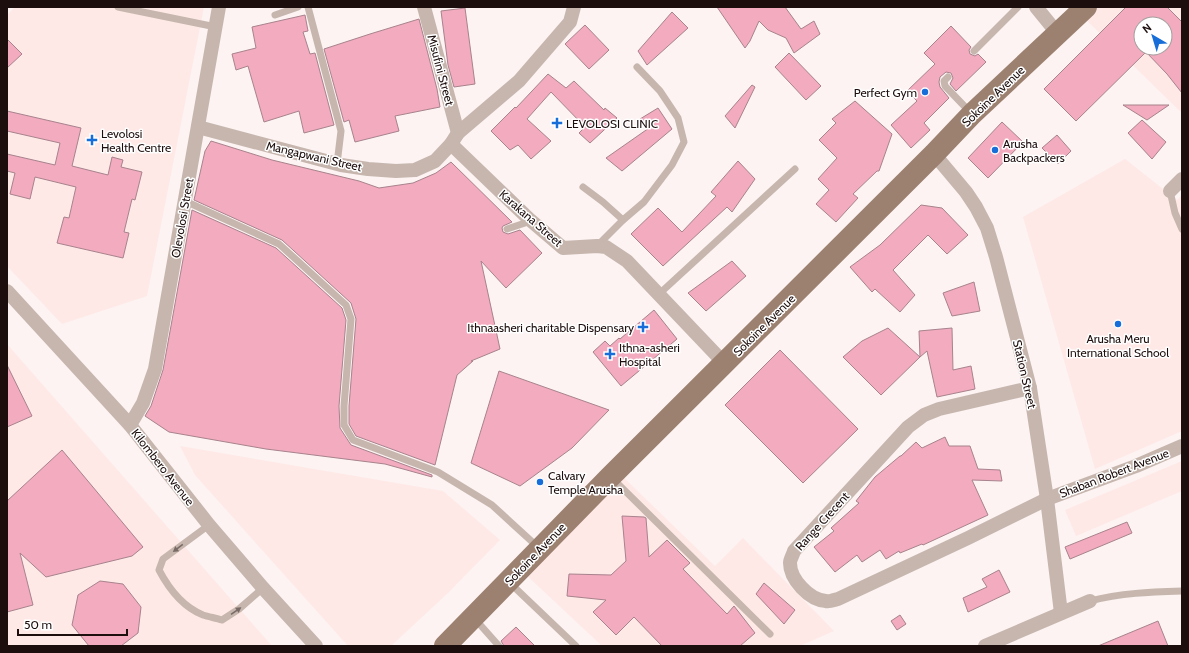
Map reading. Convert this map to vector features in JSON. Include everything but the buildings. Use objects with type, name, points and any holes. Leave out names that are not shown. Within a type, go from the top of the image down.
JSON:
[{"type":"main road","name":"Sokoine Avenue","points":[[445,646],[610,477],[934,154],[972,114],[1086,7]]},
{"type":"street","name":"Olevolosi Street","points":[[130,425],[143,403],[155,368],[219,7]]},
{"type":"street","name":"Misufini Street","points":[[424,7],[454,139]]},
{"type":"street","name":"Mangapwani Street","points":[[198,127],[337,164],[368,169],[396,171],[415,170],[435,161],[454,139],[519,81],[570,22],[574,7]]},
{"type":"street","points":[[1036,7],[1058,34]]},
{"type":"street","name":"Karakana Street","points":[[454,139],[531,221],[563,248],[597,246],[606,247],[627,261],[724,364]]},
{"type":"street","name":"Station Street","points":[[934,154],[966,192],[976,207],[987,228],[996,257],[1030,388],[1047,499],[1061,613]]},
{"type":"street","points":[[1170,191],[1182,180]]},
{"type":"street","name":"Kilombero Avenue","points":[[7,291],[130,425],[209,525],[263,588],[316,646]]},
{"type":"street","name":"Range Crecent","points":[[1030,388],[939,409],[924,415],[908,427],[794,551],[790,561],[791,572],[802,588],[817,599],[826,602],[838,599],[1047,499]]},
{"type":"street","name":"Shaban Robert Avenue","points":[[1047,499],[1136,466],[1182,446]]},
{"type":"street","points":[[985,646],[1090,601]]},
{"type":"lane","points":[[118,7],[216,27]]},
{"type":"lane","points":[[275,15],[298,7]]},
{"type":"lane","points":[[308,7],[341,131],[337,164]]},
{"type":"lane","points":[[974,51],[1018,7]]},
{"type":"lane","points":[[597,246],[623,220],[644,202],[672,165],[684,142],[678,118],[660,91],[637,67]]},
{"type":"lane","points":[[948,77],[944,81],[945,86],[972,114]]},
{"type":"lane","points":[[658,295],[795,169]]},
{"type":"lane","points":[[583,187],[604,202],[623,220]]},
{"type":"lane","points":[[1170,191],[1175,213],[1182,229]]},
{"type":"lane","points":[[185,201],[279,244],[346,305],[351,319],[344,406],[344,425],[353,440],[438,472],[492,506],[540,550]]},
{"type":"lane","points":[[507,228],[531,221]]},
{"type":"lane","points":[[610,477],[770,634]]},
{"type":"lane","points":[[209,525],[163,559],[159,570],[173,592],[189,607],[203,615],[222,620],[239,609],[263,588]]},
{"type":"lane","points":[[508,582],[576,646]]},
{"type":"lane","points":[[1090,601],[1133,593],[1182,591]]},
{"type":"lane","points":[[474,617],[499,646]]},
{"type":"shaded area","name":"Levolosi Health Centre","points":[[15,7],[204,7],[147,296],[62,324],[7,266],[7,15]]},
{"type":"shaded area","points":[[1073,7],[1182,7],[1182,113]]},
{"type":"shaded area","name":"Arusha Meru International School","points":[[1125,159],[1177,200],[1182,195],[1182,431],[1095,469],[1023,217]]},
{"type":"shaded area","points":[[7,344],[272,646],[7,646]]},
{"type":"shaded area","points":[[180,446],[443,491],[500,540],[448,593],[391,646],[348,646],[195,475]]},
{"type":"shaded area","points":[[1182,461],[1182,491],[1076,536],[1065,510]]},
{"type":"shaded area","points":[[619,473],[715,566],[743,538],[834,631],[800,646],[602,646],[522,571]]},
{"type":"place","name":"Perfect Gym","points":[[925,92]]},
{"type":"place","name":"LEVOLOSI CLINIC","points":[[557,123]]},
{"type":"place","name":"Levolosi Health Centre","points":[[92,140]]},
{"type":"place","name":"Arusha Backpackers","points":[[995,150]]},
{"type":"place","name":"Arusha Meru International School","points":[[1118,324]]},
{"type":"place","name":"Ithnaasheri charitable Dispensary","points":[[643,327]]},
{"type":"place","name":"Ithna-asheri Hospital","points":[[610,354]]},
{"type":"place","name":"Calvary Temple Arusha","points":[[540,482]]}]
